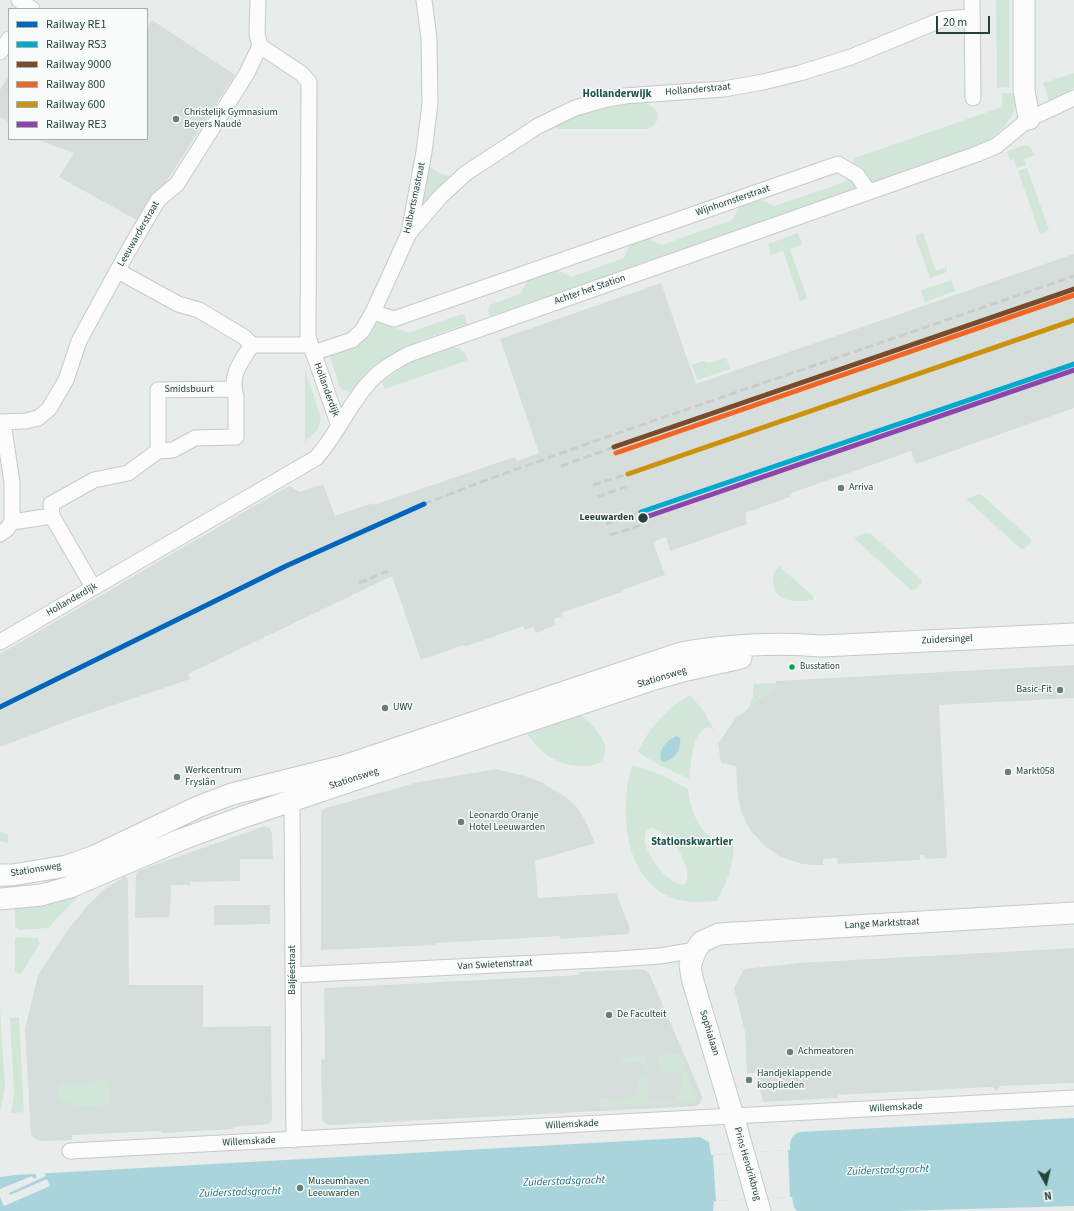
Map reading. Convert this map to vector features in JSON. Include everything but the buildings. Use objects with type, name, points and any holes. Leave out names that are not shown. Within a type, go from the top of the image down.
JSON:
[{"type":"main road","points":[[1024,0],[1024,90],[1029,119]]},
{"type":"main road","name":"Zuidersingel","points":[[709,657],[793,644],[821,646],[1074,634]]},
{"type":"main road","name":"Stationsweg","points":[[0,876],[66,866],[95,856],[200,806],[232,794],[344,766],[656,661],[682,654],[709,657]]},
{"type":"main road","name":"Stationsweg","points":[[0,899],[41,895],[70,887],[180,840],[292,800],[651,680],[709,657]]},
{"type":"main road","name":"Lange Marktstraat","points":[[696,950],[701,942],[719,934],[727,933],[1074,913]]},
{"type":"main road","name":"Sophialaan","points":[[696,950],[690,965],[692,978],[734,1116]]},
{"type":"main road","name":"Prins Hendrikbrug","points":[[734,1116],[759,1205]]},
{"type":"street","points":[[19,0],[30,8]]},
{"type":"street","points":[[32,8],[38,0]]},
{"type":"street","points":[[258,0],[257,34],[260,46]]},
{"type":"street","name":"Halbertsmastraat","points":[[252,345],[311,349],[352,340],[362,331],[373,312],[409,232],[424,152],[430,103],[429,38],[424,0]]},
{"type":"street","points":[[972,0],[973,98]]},
{"type":"street","name":"Hollanderstraat","points":[[409,232],[441,196],[466,173],[538,126],[575,108],[606,99],[624,96],[724,89],[763,82],[800,73],[851,57],[943,19],[972,17]]},
{"type":"street","points":[[0,52],[8,40]]},
{"type":"street","name":"Leeuwarderstraat","points":[[2,422],[26,421],[38,418],[49,409],[66,380],[79,341],[158,200],[177,184],[247,74],[260,46]]},
{"type":"street","name":"Hollanderdijk","points":[[0,642],[316,458],[339,426],[308,337],[309,82],[302,74],[260,46]]},
{"type":"street","points":[[869,192],[996,146],[1029,119],[1074,98]]},
{"type":"street","name":"Wijnhornsterstraat","points":[[373,312],[394,319],[838,164],[857,175],[869,192]]},
{"type":"street","name":"Achter het Station","points":[[339,426],[367,384],[393,362],[409,354],[869,192]]},
{"type":"street","points":[[94,588],[52,516],[51,504],[94,480],[128,473],[158,451],[173,450],[195,438],[236,437],[236,396],[234,390],[234,374],[252,345],[244,337],[200,310],[178,304],[118,271]]},
{"type":"street","name":"Smidsbuurt","points":[[158,451],[158,390],[234,390]]},
{"type":"street","points":[[0,534],[7,529],[12,483],[2,422]]},
{"type":"street","points":[[8,516],[52,516]]},
{"type":"street","name":"Baljéestraat","points":[[292,800],[294,1140]]},
{"type":"street","name":"Van Swietenstraat","points":[[293,975],[618,959],[660,956],[696,950]]},
{"type":"street","name":"Willemskade","points":[[70,1151],[1074,1098]]},
{"type":"shaded area","name":"Christelijk Gymnasium Beyers Naudé","points":[[152,20],[235,75],[140,222],[59,177],[74,153],[38,140],[148,140],[148,26]]},
{"type":"shaded area","points":[[8,77],[8,121],[0,117],[0,90]]},
{"type":"shaded area","points":[[1074,254],[1074,408],[916,464],[911,451],[789,494],[790,497],[745,513],[747,524],[670,551],[666,537],[653,542],[665,575],[622,590],[621,593],[564,612],[562,613],[563,616],[554,619],[556,625],[536,633],[533,627],[525,630],[523,626],[467,646],[464,645],[421,660],[392,576],[188,674],[190,679],[73,719],[0,747],[0,654],[289,486],[300,492],[323,484],[335,516],[372,503],[373,505],[515,457],[517,461],[539,453],[500,339],[661,283],[696,384]]},
{"type":"shaded area","points":[[1074,665],[1074,698],[939,705],[947,858],[925,859],[924,855],[920,855],[920,860],[838,864],[837,858],[823,859],[823,865],[815,865],[802,864],[779,856],[766,847],[750,830],[742,814],[738,798],[736,766],[721,763],[718,744],[737,716],[741,715],[759,699],[774,690],[776,681]]},
{"type":"shaded area","points":[[496,769],[525,776],[541,782],[566,797],[576,806],[586,822],[595,843],[535,861],[538,898],[616,893],[630,928],[628,934],[560,939],[560,936],[435,943],[435,945],[321,950],[322,810],[419,782]]},
{"type":"shaded area","points":[[265,826],[270,828],[272,833],[273,859],[240,859],[240,881],[190,882],[190,885],[171,885],[169,917],[135,918],[136,874],[140,870]]},
{"type":"shaded area","points":[[124,877],[127,878],[128,881],[129,985],[203,985],[203,1027],[271,1026],[272,1120],[269,1124],[234,1127],[234,1129],[161,1133],[161,1131],[157,1131],[72,1135],[72,1140],[41,1141],[37,1140],[31,1135],[25,1029],[38,975],[67,931],[89,904],[106,888]]},
{"type":"shaded area","points":[[214,905],[270,905],[270,924],[214,925]]},
{"type":"shaded area","points":[[1074,948],[1074,1083],[1000,1086],[997,1091],[992,1087],[838,1095],[838,1098],[763,1102],[756,1073],[747,1074],[745,1032],[734,988],[744,969],[800,963]]},
{"type":"shaded area","points":[[643,969],[649,973],[702,1096],[701,1102],[697,1106],[329,1125],[322,1120],[321,1060],[325,1059],[324,990],[326,988],[579,975],[580,972]]},
{"type":"green space","points":[[996,0],[1009,0],[1009,87],[997,88]]},
{"type":"green space","points":[[1074,73],[1074,88],[1049,100],[1043,83]]},
{"type":"green space","points":[[1002,93],[1015,93],[1015,107],[1013,114],[1004,127],[989,141],[962,152],[873,182],[871,182],[852,165],[855,158],[1002,107]]},
{"type":"green space","points":[[639,102],[645,103],[657,112],[657,121],[648,129],[558,129],[555,125],[585,112]]},
{"type":"green space","points":[[1027,145],[1031,148],[1035,155],[1024,159],[1026,165],[1017,168],[1014,159],[1010,160],[1007,152]]},
{"type":"green space","points":[[429,167],[451,177],[423,205],[422,204]]},
{"type":"green space","points":[[1027,168],[1049,230],[1040,234],[1018,171]]},
{"type":"green space","points":[[848,176],[857,186],[853,190],[490,316],[488,311],[490,305],[520,294],[529,278],[555,269],[571,277],[624,258],[631,242],[645,237],[662,245],[732,220],[740,205],[757,198],[774,206],[845,182]]},
{"type":"green space","points":[[798,233],[802,244],[790,249],[807,298],[800,301],[783,251],[771,255],[768,244]]},
{"type":"green space","points":[[923,233],[936,271],[947,267],[947,272],[930,278],[915,236]]},
{"type":"green space","points":[[951,280],[955,291],[925,302],[921,290]]},
{"type":"green space","points":[[462,314],[465,316],[467,324],[402,348],[374,367],[361,379],[351,393],[340,388],[329,353],[376,320],[408,333]]},
{"type":"green space","points":[[452,347],[458,348],[462,351],[468,360],[385,389],[382,382],[398,370],[433,353]]},
{"type":"green space","points":[[726,357],[730,369],[697,380],[692,365],[703,361],[709,363]]},
{"type":"green space","points":[[305,370],[321,418],[318,429],[305,442]]},
{"type":"green space","points":[[979,494],[982,495],[1031,539],[1031,542],[1024,549],[1021,549],[966,499]]},
{"type":"green space","points":[[866,533],[871,534],[921,579],[922,582],[915,590],[911,590],[854,538]]},
{"type":"green space","points":[[779,566],[814,597],[813,600],[801,601],[785,599],[775,591],[773,574]]},
{"type":"green space","points":[[775,683],[775,688],[773,691],[759,699],[748,709],[753,697],[754,684]]},
{"type":"green space","points":[[690,695],[703,710],[714,730],[708,727],[699,734],[695,741],[689,779],[655,763],[638,752],[653,726],[666,712]],"holes":[[[674,737],[681,746],[664,762],[661,752],[666,743]]]},
{"type":"green space","points":[[579,714],[595,729],[604,743],[606,750],[600,762],[591,766],[565,764],[557,761],[536,746],[526,732]]},
{"type":"green space","points":[[632,765],[660,774],[688,789],[692,810],[699,824],[704,830],[715,839],[721,841],[733,841],[734,849],[732,864],[727,880],[717,901],[692,902],[674,899],[653,886],[641,872],[633,856],[628,838],[626,800]],"holes":[[[651,828],[658,830],[673,842],[684,861],[687,871],[687,879],[684,885],[677,883],[662,872],[650,855],[646,846],[645,837],[647,830]]]},
{"type":"green space","points":[[0,832],[8,835],[8,843],[0,841]]},
{"type":"green space","points":[[82,892],[48,928],[20,930],[15,927],[15,904]]},
{"type":"green space","points":[[16,937],[37,938],[40,943],[22,973],[19,974],[15,971]]},
{"type":"green space","points":[[0,1008],[5,1088],[0,1112]]},
{"type":"green space","points":[[19,1017],[24,1112],[11,1113],[14,1094],[10,1018]]},
{"type":"green space","points":[[679,1054],[697,1097],[695,1102],[601,1107],[600,1098],[609,1098],[610,1101],[623,1100],[623,1097],[632,1097],[637,1091],[637,1079],[646,1077],[645,1063],[621,1063],[621,1057],[646,1056],[649,1103],[676,1101],[676,1096],[683,1089],[682,1073],[677,1071],[665,1073],[660,1070],[658,1055]]},
{"type":"green space","points":[[108,1078],[110,1105],[70,1107],[70,1102],[59,1102],[58,1084],[69,1084],[69,1082],[86,1084]]},
{"type":"water","points":[[677,736],[680,738],[679,750],[668,761],[662,761],[662,749],[670,740]]},
{"type":"water","name":"Zuiderstadsgracht","points":[[1074,1118],[1074,1206],[898,1211],[797,1211],[794,1207],[792,1197],[790,1197],[714,1201],[713,1211],[0,1211],[0,1177],[15,1175],[700,1137],[709,1142],[711,1155],[790,1150],[790,1142],[792,1137],[799,1132]]},
{"type":"pier","points":[[788,1150],[790,1197],[716,1201],[713,1155]]},
{"type":"pier","points":[[35,1173],[44,1173],[46,1176],[9,1193],[10,1195],[47,1179],[50,1186],[4,1206],[0,1197],[0,1189],[32,1176],[34,1179],[37,1177]]},
{"type":"railway","points":[[424,504],[595,441],[1074,276]]},
{"type":"railway","points":[[561,466],[614,447]]},
{"type":"railway","points":[[593,485],[628,474]]},
{"type":"railway","points":[[597,497],[631,485]]},
{"type":"railway","points":[[606,524],[641,512]]},
{"type":"railway","points":[[610,535],[645,524]]},
{"type":"railway","points":[[359,583],[388,571]]},
{"type":"rail line","name":"9000","points":[[614,447],[1074,289]]},
{"type":"rail line","name":"800","points":[[616,453],[1074,295]]},
{"type":"rail line","name":"600","points":[[628,474],[1074,320]]},
{"type":"rail line","name":"RS3","points":[[641,512],[1074,364]]},
{"type":"rail line","name":"RE3","points":[[643,518],[1074,370]]},
{"type":"rail line","name":"RE1","points":[[0,707],[286,566],[424,504]]},
{"type":"place","name":"Christelijk Gymnasium Beyers Naudé","points":[[176,119]]},
{"type":"place","name":"Arriva","points":[[841,488]]},
{"type":"place","name":"Leeuwarden","points":[[643,518]]},
{"type":"place","name":"Busstation","points":[[792,667]]},
{"type":"place","name":"Basic-Fit","points":[[1060,690]]},
{"type":"place","name":"UWV","points":[[385,708]]},
{"type":"place","name":"Markt058","points":[[1008,772]]},
{"type":"place","name":"Werkcentrum Fryslân","points":[[177,777]]},
{"type":"place","name":"Leonardo Oranje Hotel Leeuwarden","points":[[461,822]]},
{"type":"place","name":"De Faculteit","points":[[609,1015]]},
{"type":"place","name":"Achmeatoren","points":[[790,1052]]},
{"type":"place","name":"Handjeklappende kooplieden","points":[[749,1080]]},
{"type":"place","name":"Museumhaven Leeuwarden","points":[[300,1188]]},
{"type":"district","name":"Hollanderwijk","points":[[617,95]]},
{"type":"district","name":"Stationskwartier","points":[[692,843]]}]
